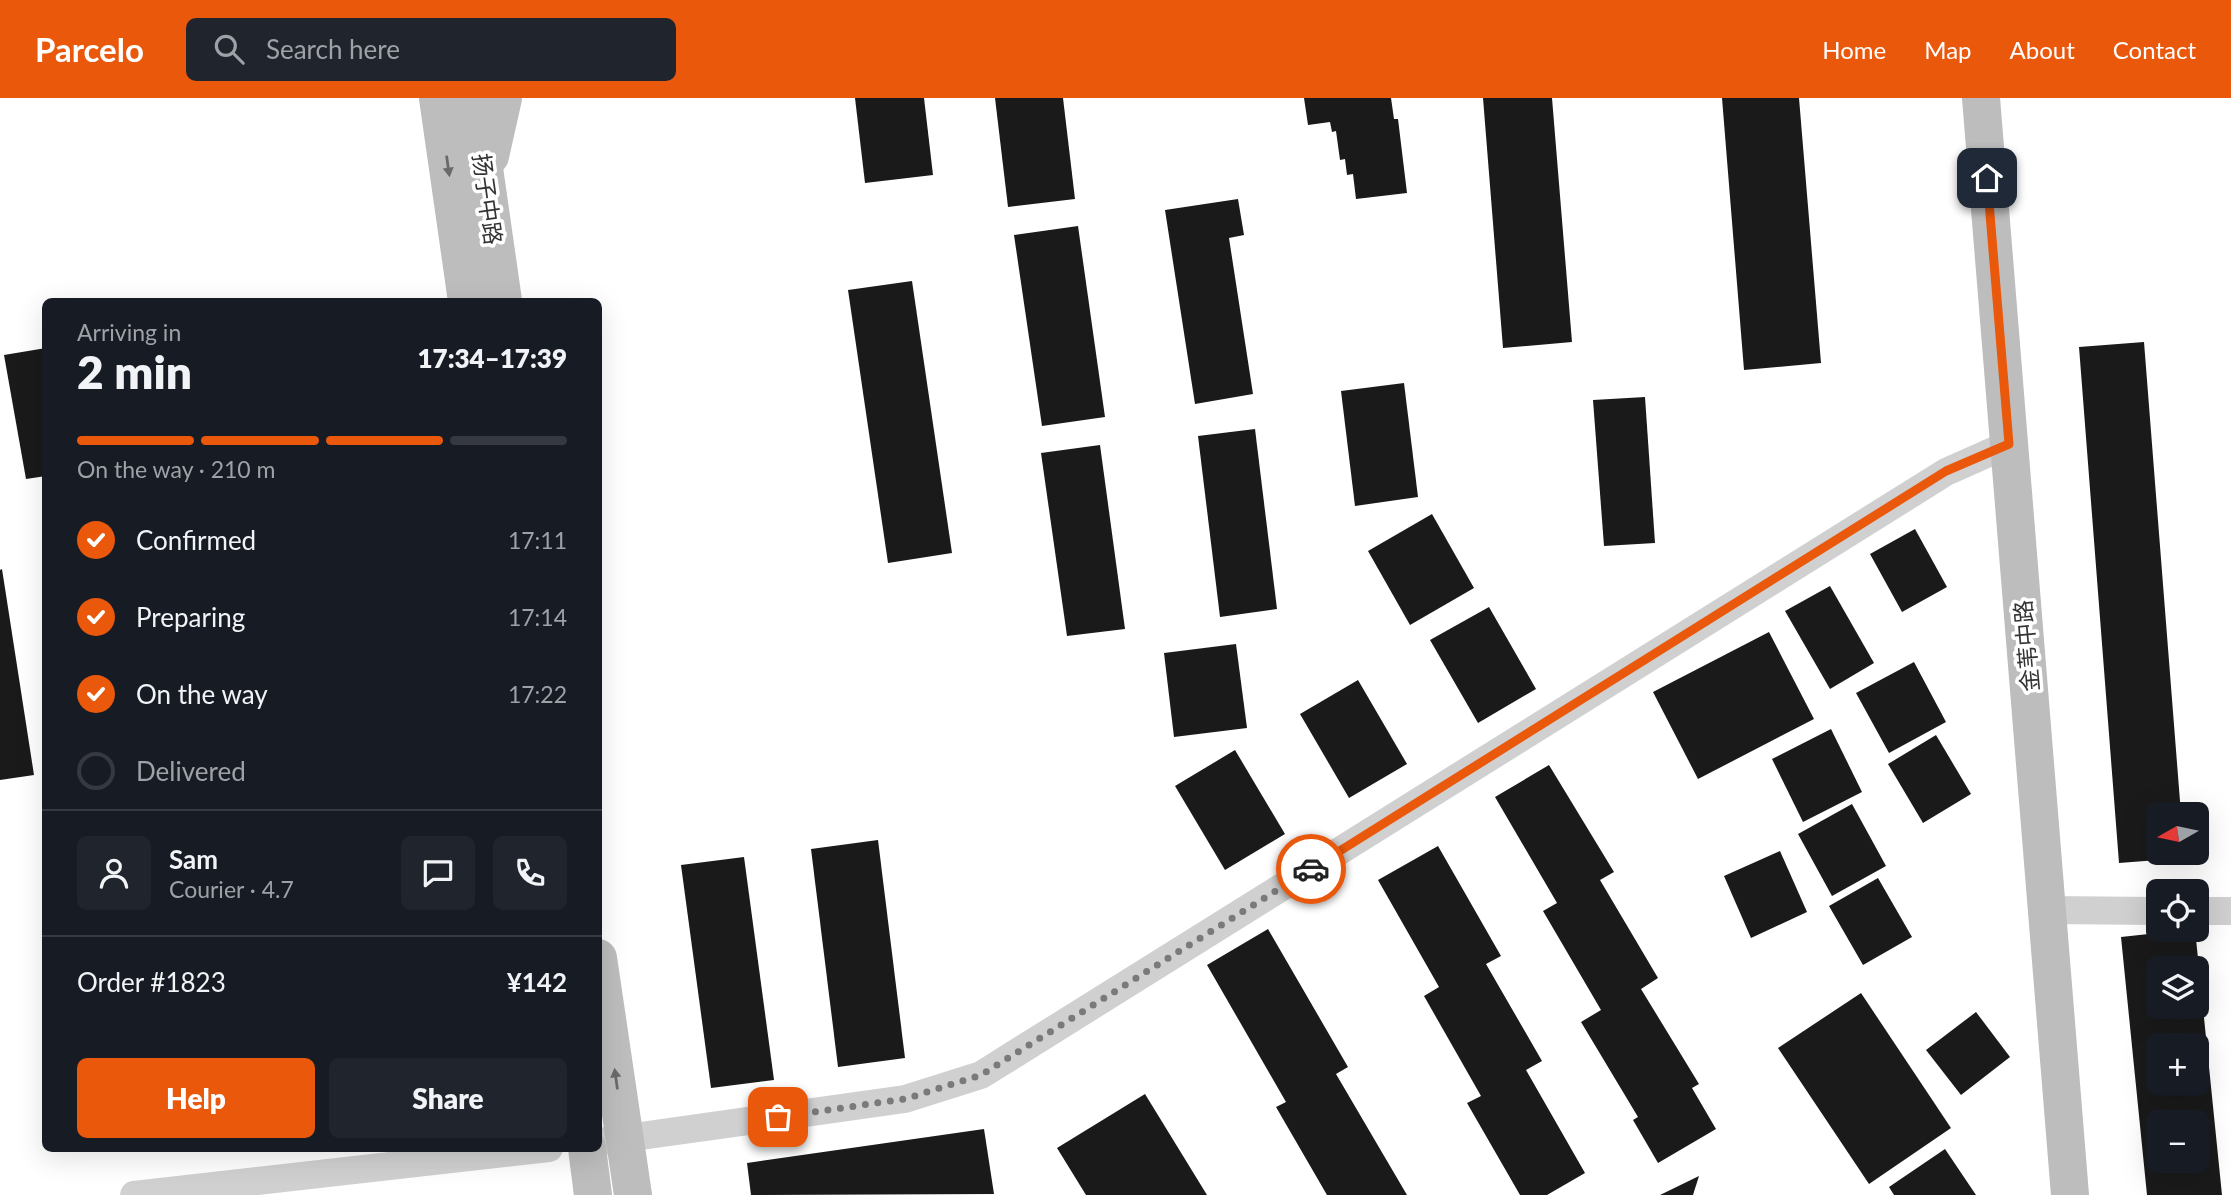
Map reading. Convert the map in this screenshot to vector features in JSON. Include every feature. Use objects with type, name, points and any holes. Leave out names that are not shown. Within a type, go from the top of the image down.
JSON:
[{"type":"street","name":"扬子中路","points":[[439,98],[467,298]]},
{"type":"street","name":"扬子中路","points":[[474,98],[503,298]]},
{"type":"street","points":[[485,178],[503,98]]},
{"type":"street","name":"金苇中路","points":[[1980,98],[2070,1195]]},
{"type":"street","points":[[612,1140],[905,1099],[981,1075],[1946,471],[2009,444]]},
{"type":"street","points":[[2047,911],[2146,911]]},
{"type":"street","points":[[2209,911],[2231,911]]},
{"type":"street","points":[[602,1010],[612,1140],[633,1195]]},
{"type":"street","points":[[134,1195],[514,1152]]},
{"type":"street","points":[[588,1152],[593,1195]]},
{"type":"building","points":[[855,98],[924,98],[933,175],[865,183]]},
{"type":"building","points":[[995,98],[1063,98],[1075,199],[1008,207]]},
{"type":"building","points":[[1304,98],[1391,98],[1394,119],[1398,119],[1407,193],[1356,199],[1353,174],[1347,175],[1345,159],[1340,160],[1336,131],[1332,132],[1330,122],[1308,125]]},
{"type":"building","points":[[1483,98],[1552,98],[1572,342],[1503,348]]},
{"type":"building","points":[[1722,98],[1799,98],[1821,363],[1744,370]]},
{"type":"building","points":[[1238,199],[1244,235],[1229,238],[1253,394],[1195,404],[1165,210]]},
{"type":"building","points":[[1078,226],[1105,417],[1042,426],[1014,235]]},
{"type":"building","points":[[912,281],[952,553],[888,563],[848,290]]},
{"type":"building","points":[[2144,342],[2180,802],[2146,802],[2146,861],[2119,863],[2079,347]]},
{"type":"building","points":[[42,349],[42,477],[26,479],[4,355]]},
{"type":"building","points":[[1404,383],[1418,497],[1355,506],[1341,391]]},
{"type":"building","points":[[1645,397],[1655,543],[1604,546],[1593,400]]},
{"type":"building","points":[[1255,429],[1277,609],[1220,617],[1198,436]]},
{"type":"building","points":[[1100,445],[1125,629],[1067,636],[1041,453]]},
{"type":"building","points":[[1432,514],[1474,588],[1410,625],[1368,551]]},
{"type":"building","points":[[1915,529],[1947,587],[1902,612],[1870,554]]},
{"type":"building","points":[[2,569],[34,775],[0,780],[0,570]]},
{"type":"building","points":[[1830,586],[1874,663],[1830,689],[1785,611]]},
{"type":"building","points":[[1489,607],[1536,689],[1478,723],[1430,640]]},
{"type":"building","points":[[1769,632],[1814,719],[1698,779],[1653,692]]},
{"type":"building","points":[[1236,644],[1247,728],[1174,737],[1164,653]]},
{"type":"building","points":[[1914,662],[1946,722],[1889,753],[1856,693]]},
{"type":"building","points":[[1358,680],[1407,764],[1349,798],[1300,714]]},
{"type":"building","points":[[1831,729],[1862,792],[1803,822],[1772,759]]},
{"type":"building","points":[[1936,735],[1971,794],[1923,823],[1888,764]]},
{"type":"building","points":[[1235,750],[1285,834],[1225,870],[1175,786]]},
{"type":"building","points":[[1549,765],[1614,872],[1600,880],[1658,978],[1641,989],[1699,1084],[1692,1088],[1716,1129],[1658,1163],[1633,1120],[1638,1117],[1581,1022],[1601,1010],[1543,911],[1557,903],[1495,797]]},
{"type":"building","points":[[1852,804],[1886,866],[1832,896],[1798,834]]},
{"type":"building","points":[[878,840],[905,1058],[838,1067],[811,849]]},
{"type":"building","points":[[1438,846],[1501,956],[1486,964],[1542,1061],[1526,1070],[1585,1173],[1547,1195],[1520,1195],[1467,1103],[1481,1096],[1424,996],[1439,987],[1378,880]]},
{"type":"building","points":[[1780,851],[1807,912],[1751,938],[1724,876]]},
{"type":"building","points":[[744,857],[774,1080],[711,1088],[681,865]]},
{"type":"building","points":[[1878,878],[1912,937],[1863,965],[1829,906]]},
{"type":"building","points":[[1268,929],[1348,1067],[1336,1074],[1407,1195],[1327,1195],[1276,1107],[1286,1102],[1207,965]]},
{"type":"building","points":[[2146,934],[2146,942],[2196,942],[2198,956],[2146,956],[2146,1019],[2204,1019],[2206,1033],[2146,1033],[2146,1096],[2209,1096],[2209,1067],[2222,1195],[2147,1195],[2121,937]]},
{"type":"building","points":[[1861,993],[1951,1128],[1869,1184],[1778,1048]]},
{"type":"building","points":[[1976,1012],[2010,1057],[1961,1095],[1926,1050]]},
{"type":"building","points":[[1145,1094],[1207,1195],[1086,1195],[1057,1148]]},
{"type":"building","points":[[984,1129],[994,1194],[751,1195],[747,1163]]},
{"type":"building","points":[[1945,1149],[1976,1195],[1894,1195],[1889,1187]]},
{"type":"building","points":[[1699,1176],[1693,1195],[1660,1195]]},
{"type":"way so far","points":[[778,1117],[905,1099],[981,1075],[1311,869]]},
{"type":"route","points":[[1311,869],[1946,471],[2009,444],[1987,178]]}]
